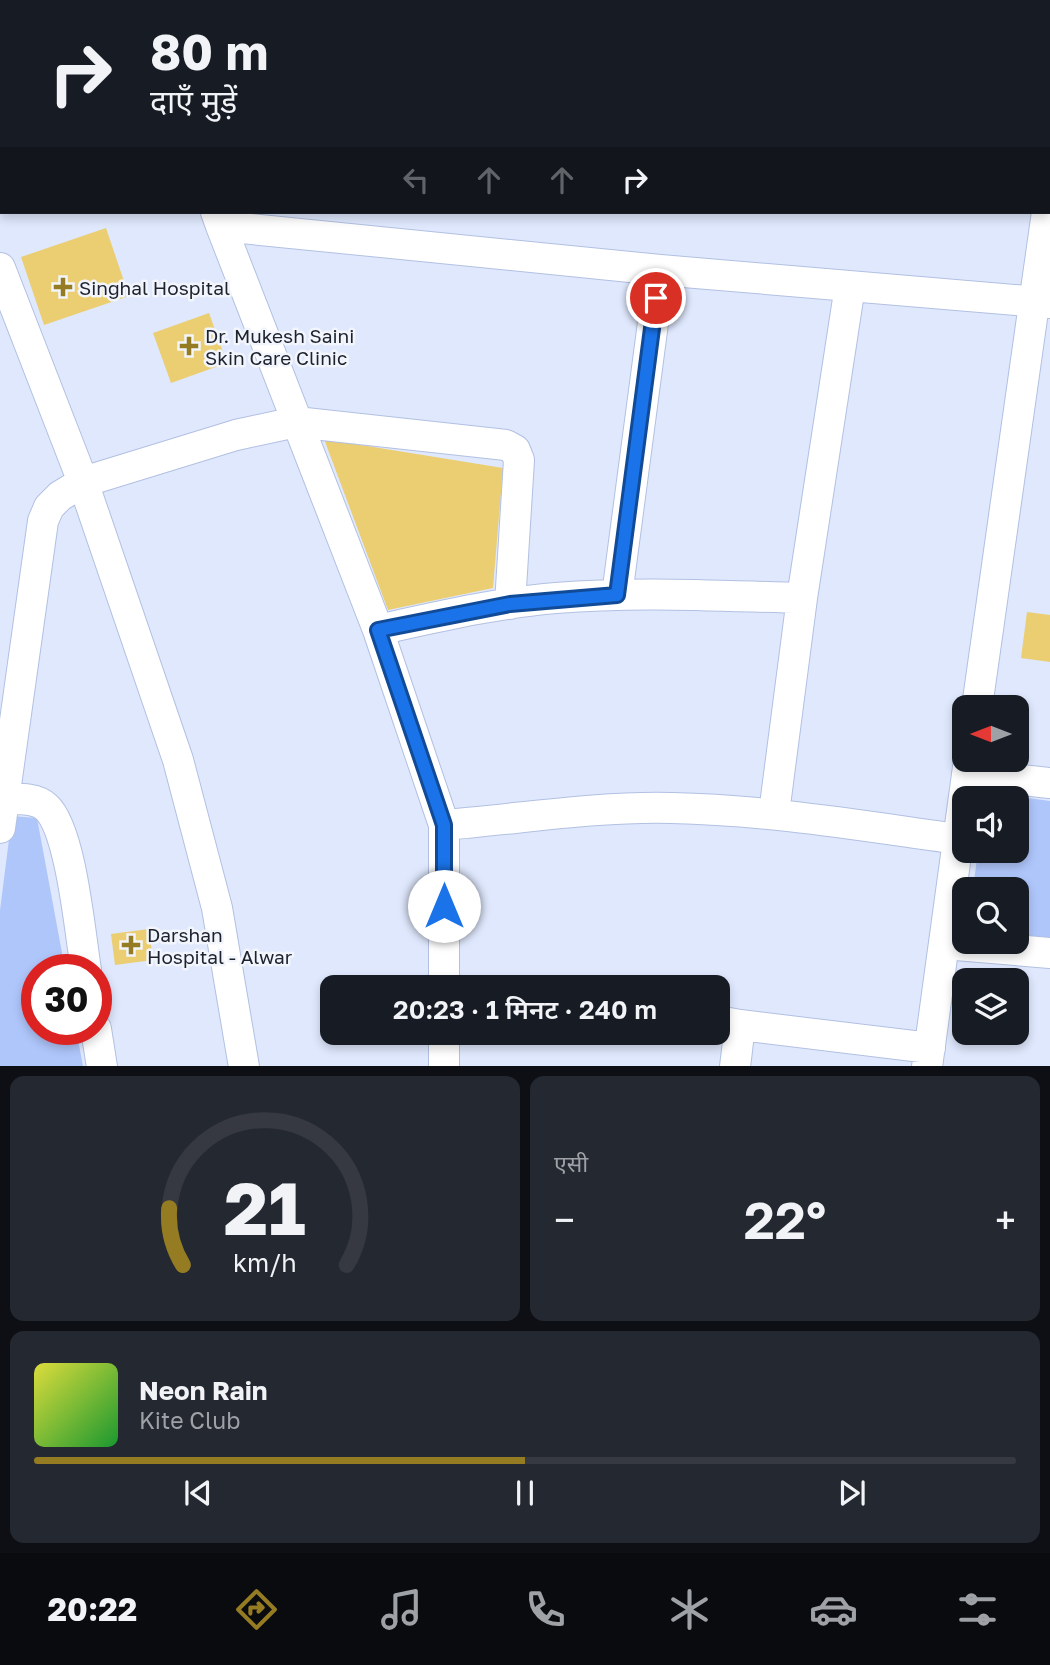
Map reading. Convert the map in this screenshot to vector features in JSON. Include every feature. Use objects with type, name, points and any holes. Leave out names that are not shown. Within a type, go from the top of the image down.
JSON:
[{"type":"street","points":[[979,695],[1042,302],[1047,214]]},
{"type":"street","points":[[444,975],[444,825],[378,630],[219,219],[660,270],[1042,302]]},
{"type":"street","points":[[0,268],[83,482],[191,805],[217,908],[244,1066]]},
{"type":"street","points":[[617,595],[660,270]]},
{"type":"street","points":[[774,813],[802,598],[850,286]]},
{"type":"street","points":[[0,828],[43,520],[60,496],[83,482],[236,435],[296,422],[506,445],[515,450],[519,460],[510,604]]},
{"type":"street","points":[[378,630],[510,604],[617,595],[802,598]]},
{"type":"street","points":[[994,772],[1050,783]]},
{"type":"street","points":[[4,799],[26,799],[44,804],[57,818],[64,840],[83,954]]},
{"type":"street","points":[[444,825],[642,808],[774,813],[952,838]]},
{"type":"street","points":[[730,1023],[928,1057],[955,863]]},
{"type":"street","points":[[944,944],[1050,953]]},
{"type":"street","points":[[730,1030],[735,1066]]},
{"type":"street","points":[[99,1045],[102,1066]]},
{"type":"street","points":[[444,1045],[444,1066]]},
{"type":"shaded area","points":[[1029,798],[1050,801],[1050,942],[1029,939],[1029,877],[975,877],[976,863],[1029,863]]},
{"type":"shaded area","points":[[12,816],[37,818],[62,954],[21,954],[21,1045],[79,1045],[83,1066],[0,1066],[0,910]]},
{"type":"building","points":[[106,228],[129,296],[44,325],[21,257]]},
{"type":"building","points":[[209,313],[227,363],[171,383],[153,333]]},
{"type":"building","points":[[324,439],[503,468],[493,588],[388,610]]},
{"type":"building","points":[[1027,612],[1050,615],[1050,662],[1021,658]]},
{"type":"building","points":[[149,929],[153,960],[115,965],[111,934]]},
{"type":"place","name":"Singhal Hospital","points":[[63,287]]},
{"type":"place","name":"Dr. Mukesh Saini Skin Care Clinic","points":[[189,346]]},
{"type":"place","name":"Darshan Hospital - Alwar","points":[[131,945]]},
{"type":"route","points":[[444,906],[444,825],[378,630],[510,604],[555,598],[617,595],[656,298]]}]
